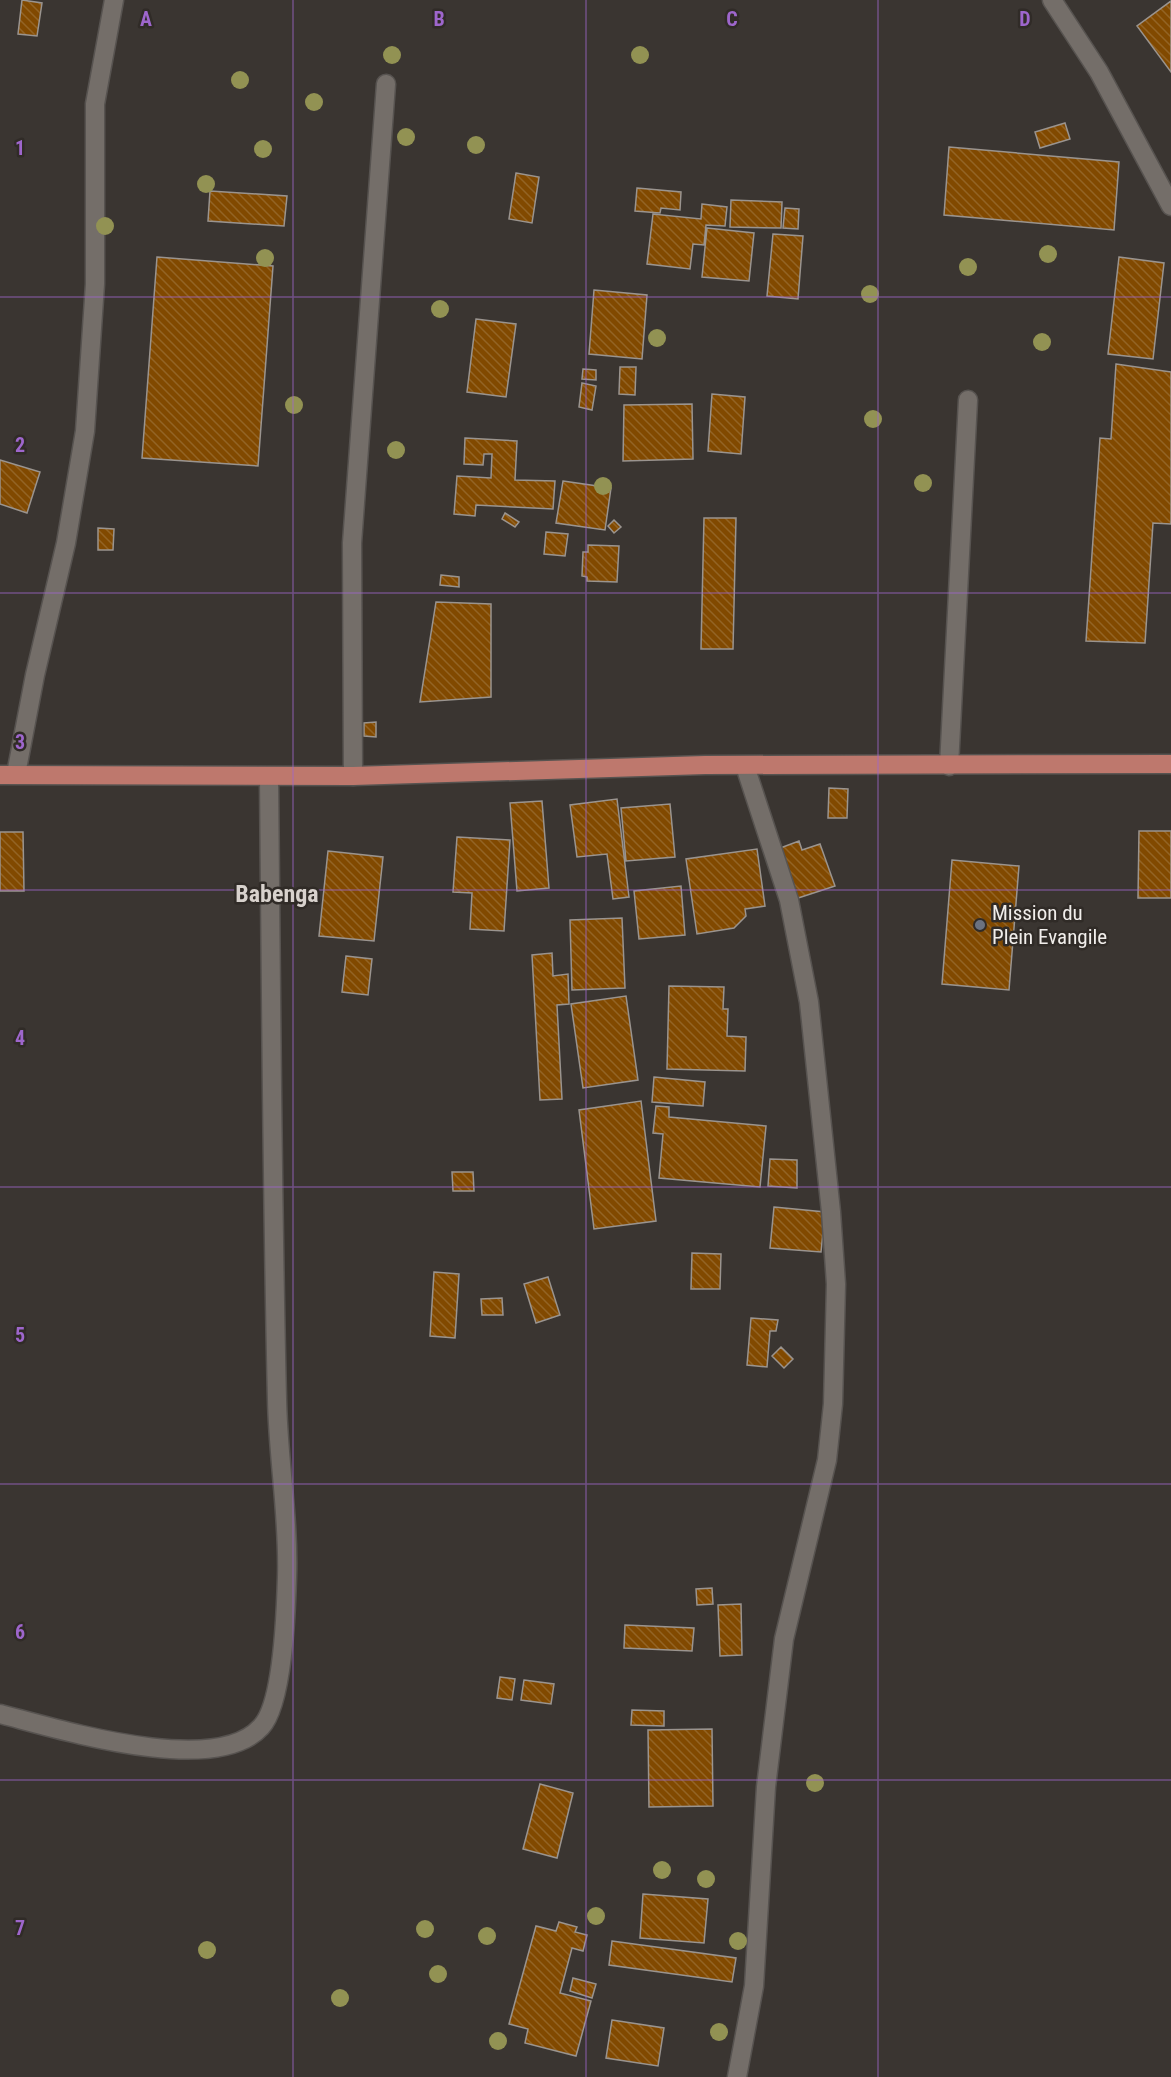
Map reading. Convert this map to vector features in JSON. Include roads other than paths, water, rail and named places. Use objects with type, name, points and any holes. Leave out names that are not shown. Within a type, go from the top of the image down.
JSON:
[{"type":"main road","points":[[8,774],[269,777],[745,766],[1171,764]]},
{"type":"street","points":[[8,774],[35,675],[66,543],[85,431],[95,284],[95,104],[114,0]]},
{"type":"street","points":[[1052,0],[1099,72],[1171,206]]},
{"type":"street","points":[[353,776],[352,543],[386,84]]},
{"type":"street","points":[[949,766],[968,400]]},
{"type":"street","points":[[737,2077],[754,1986],[766,1787],[784,1640],[827,1460],[833,1404],[836,1284],[829,1185],[809,1002],[789,900],[745,766]]},
{"type":"street","points":[[0,1714],[99,1738],[174,1750],[216,1749],[243,1740],[262,1727],[277,1695],[287,1577],[286,1510],[277,1403],[269,777]]},
{"type":"place","name":"Mission du Plein Evangile","points":[[980,925]]},
{"type":"district","name":"Babenga","points":[[277,894]]}]
